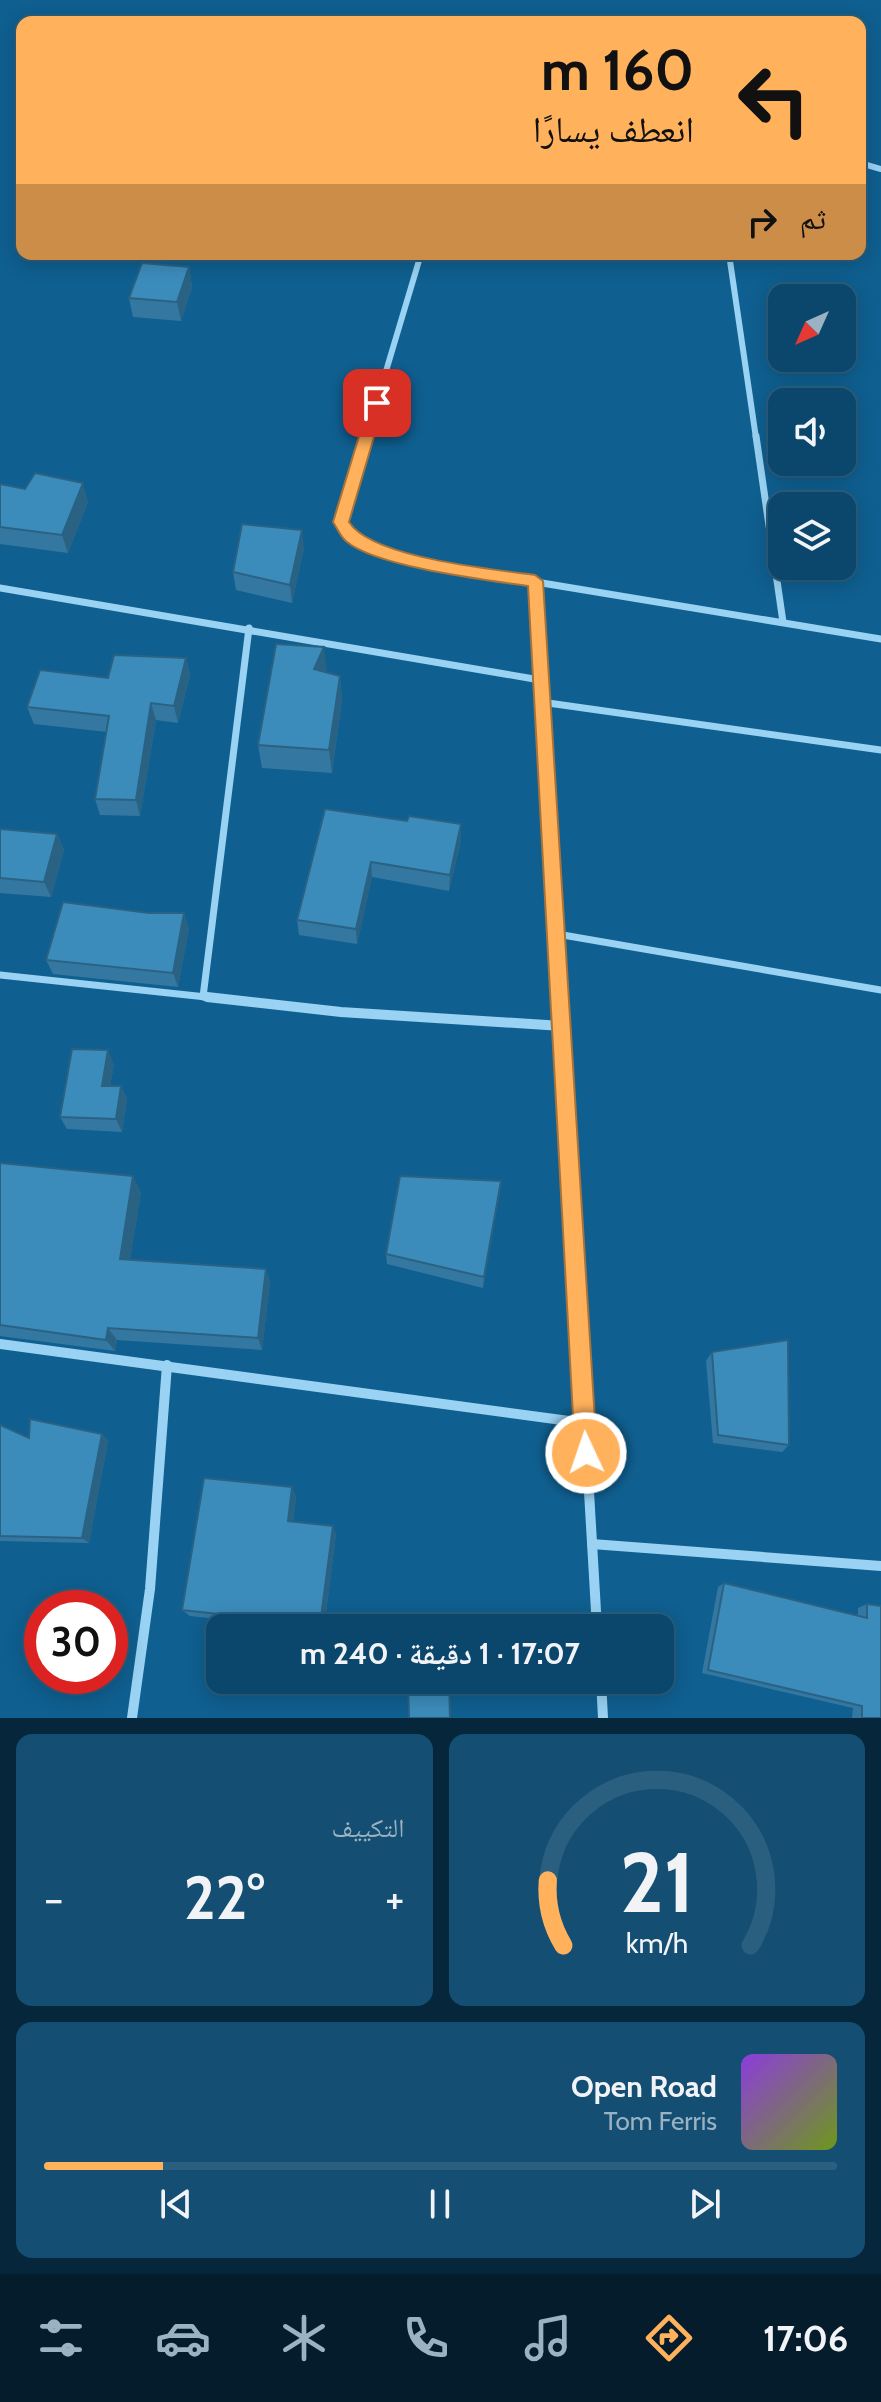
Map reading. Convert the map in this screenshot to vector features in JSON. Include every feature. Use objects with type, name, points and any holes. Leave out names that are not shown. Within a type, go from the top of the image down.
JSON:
[{"type":"street","points":[[419,260],[341,522],[350,537],[370,548],[445,567],[881,639]]},
{"type":"street","points":[[730,260],[783,622]]},
{"type":"street","points":[[535,581],[596,1614]]},
{"type":"street","points":[[0,588],[540,680]]},
{"type":"street","points":[[203,997],[249,628]]},
{"type":"street","points":[[541,702],[881,750]]},
{"type":"street","points":[[557,934],[881,990]]},
{"type":"street","points":[[0,975],[341,1012],[562,1026]]},
{"type":"street","points":[[0,1344],[584,1423]]},
{"type":"street","points":[[132,1718],[150,1589],[167,1365]]},
{"type":"street","points":[[592,1544],[881,1566]]},
{"type":"street","points":[[602,1694],[603,1718]]},
{"type":"building","points":[[142,263],[189,267],[177,302],[129,298]]},
{"type":"building","points":[[35,473],[83,483],[62,535],[0,527],[0,484],[25,489]]},
{"type":"building","points":[[242,524],[302,530],[290,585],[233,572]]},
{"type":"building","points":[[276,644],[324,647],[314,669],[340,676],[329,750],[258,745]]},
{"type":"building","points":[[114,655],[186,658],[174,706],[151,703],[136,800],[95,799],[109,716],[27,707],[40,670],[108,678]]},
{"type":"building","points":[[325,809],[407,821],[409,816],[461,824],[450,875],[371,862],[356,929],[297,920]]},
{"type":"building","points":[[0,829],[57,834],[44,882],[0,878]]},
{"type":"building","points":[[63,902],[149,913],[184,913],[173,973],[46,960]]},
{"type":"building","points":[[72,1049],[108,1050],[102,1086],[121,1086],[116,1119],[60,1117]]},
{"type":"building","points":[[0,1163],[133,1176],[120,1259],[266,1269],[258,1338],[108,1328],[106,1340],[0,1325]]},
{"type":"building","points":[[400,1176],[501,1181],[484,1277],[386,1254]]},
{"type":"building","points":[[788,1340],[789,1445],[718,1435],[712,1352]]},
{"type":"building","points":[[30,1419],[102,1434],[82,1538],[0,1536],[0,1425],[29,1438]]},
{"type":"building","points":[[204,1478],[292,1487],[288,1521],[333,1526],[321,1614],[219,1614],[182,1610]]},
{"type":"building","points":[[724,1583],[867,1618],[867,1604],[881,1606],[881,1718],[862,1718],[862,1706],[708,1670]]},
{"type":"building","points":[[408,1694],[449,1694],[450,1718],[409,1718]]},
{"type":"route","points":[[377,403],[341,522],[350,537],[370,548],[445,567],[535,581],[586,1453]]}]
